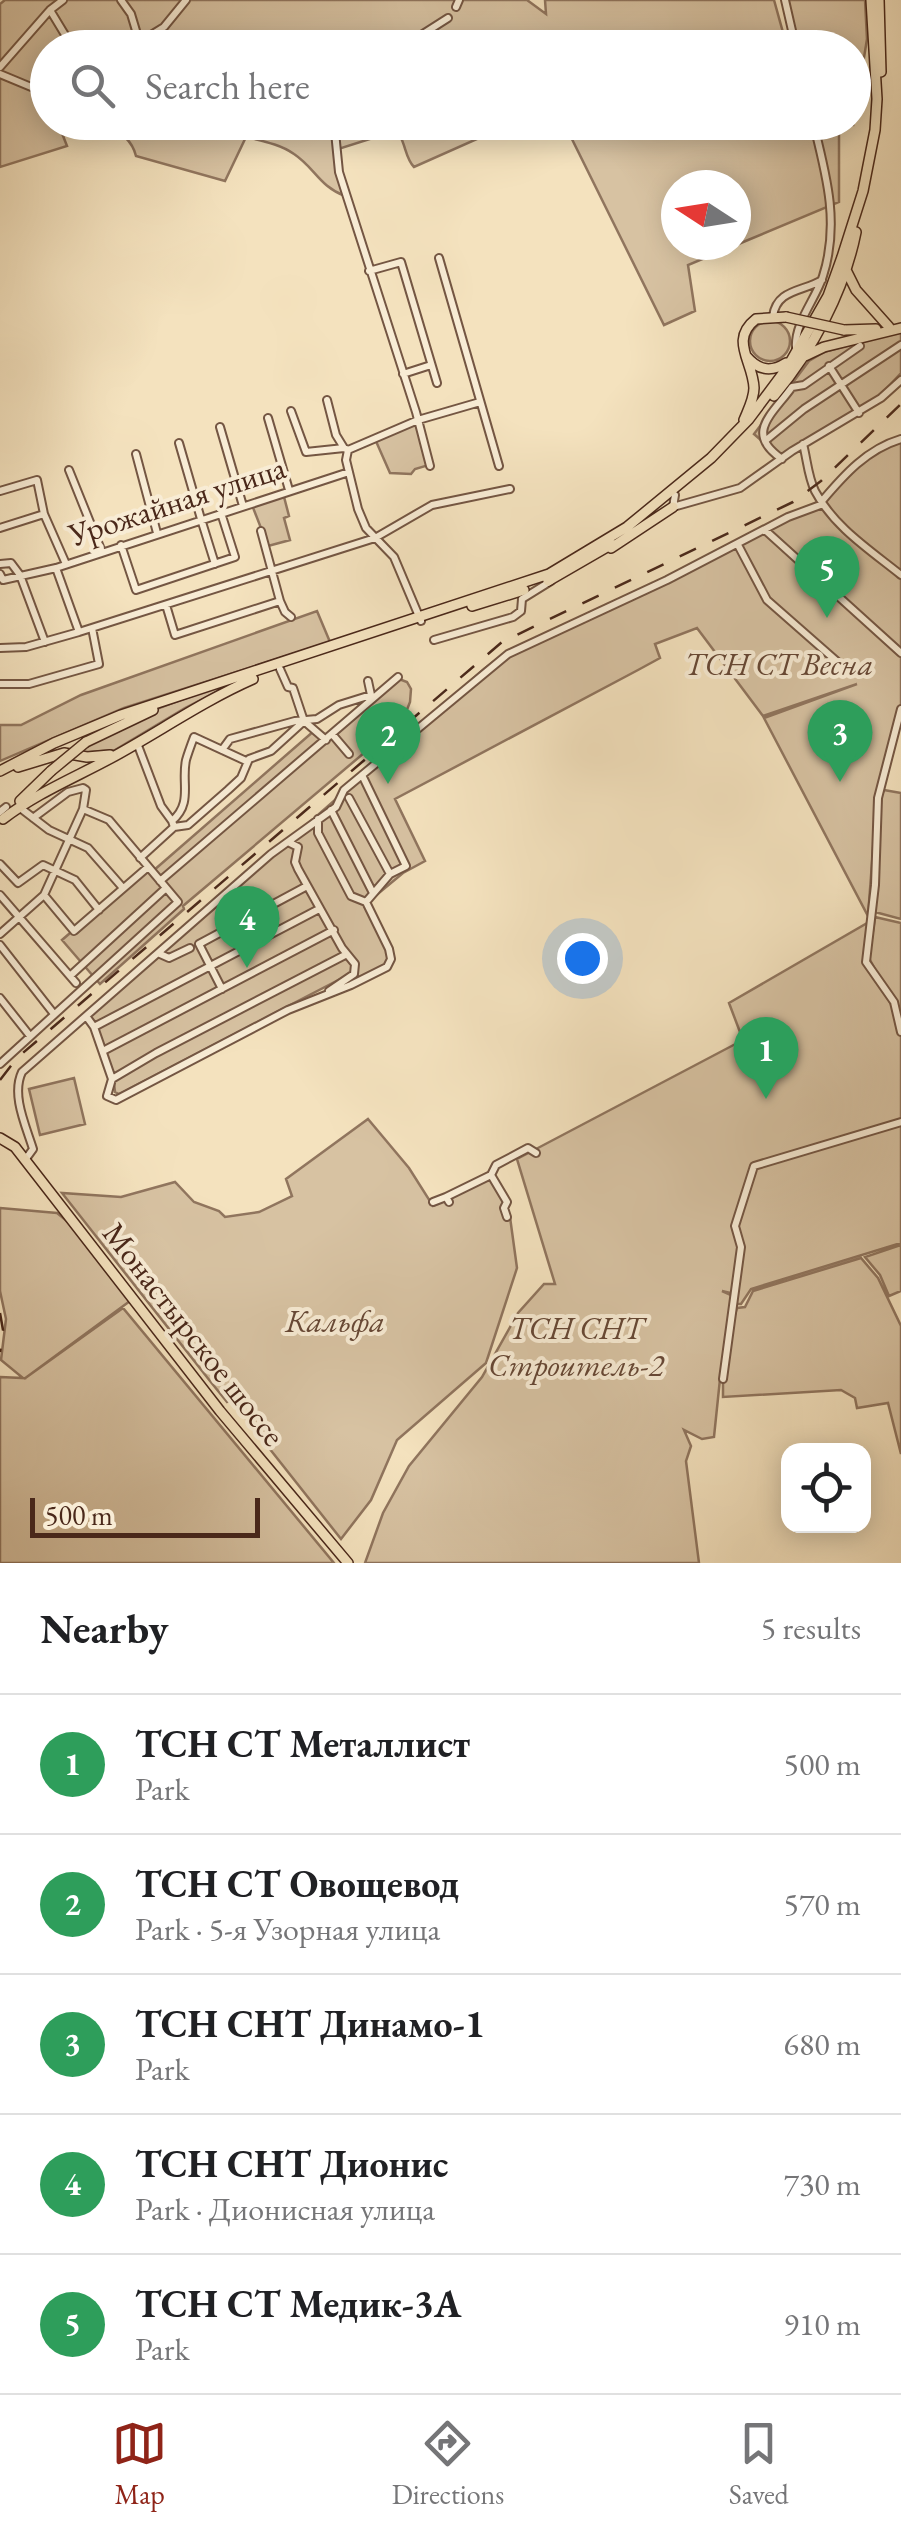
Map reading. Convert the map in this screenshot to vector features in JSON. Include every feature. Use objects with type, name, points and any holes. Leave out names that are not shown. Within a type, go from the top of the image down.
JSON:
[{"type":"main road","points":[[0,771],[74,734],[420,618],[518,593],[555,578],[599,552],[675,495],[733,444],[803,358],[846,268],[875,130],[870,0]]},
{"type":"main road","points":[[777,392],[827,306],[874,158],[879,122],[879,0]]},
{"type":"main road","points":[[518,593],[652,509],[719,450],[770,394],[828,296],[856,220]]},
{"type":"main road","points":[[846,268],[848,280],[889,327]]},
{"type":"main road","points":[[838,289],[845,285],[856,290]]},
{"type":"main road","points":[[868,330],[876,322],[876,313]]},
{"type":"main road","points":[[744,420],[754,388],[742,342],[748,325],[756,319],[786,317],[844,330],[901,326]]},
{"type":"main road","points":[[803,358],[824,347],[901,326]]},
{"type":"main road","points":[[719,450],[809,329]]},
{"type":"main road","points":[[744,353],[764,369],[776,369],[786,363]]},
{"type":"main road","points":[[599,552],[620,543],[673,507]]},
{"type":"main road","points":[[2,815],[127,749],[200,703],[420,618]]},
{"type":"main road","points":[[2,815],[86,742],[192,693]]},
{"type":"main road","points":[[64,754],[64,742],[74,734]]},
{"type":"main road","points":[[0,771],[64,754],[95,757],[127,749]]},
{"type":"main road","name":"Монастырское шоссе","points":[[0,1138],[15,1146],[230,1424],[348,1563]]},
{"type":"street","points":[[33,30],[63,0]]},
{"type":"street","points":[[122,0],[136,30]]},
{"type":"street","points":[[160,30],[186,0]]},
{"type":"street","points":[[784,0],[792,30]]},
{"type":"street","points":[[50,10],[62,30]]},
{"type":"street","points":[[429,30],[448,18]]},
{"type":"street","points":[[30,34],[0,70],[30,85]]},
{"type":"street","points":[[336,140],[339,172],[430,466]]},
{"type":"street","points":[[796,348],[797,332],[829,255],[832,210],[818,140]]},
{"type":"street","points":[[439,258],[500,466]]},
{"type":"street","points":[[369,271],[401,262],[437,383]]},
{"type":"street","points":[[773,316],[781,296],[822,279]]},
{"type":"street","points":[[765,440],[804,408],[901,344]]},
{"type":"street","points":[[782,459],[770,451],[760,430],[792,387],[804,385],[860,346]]},
{"type":"street","points":[[403,374],[431,365]]},
{"type":"street","points":[[830,366],[859,412]]},
{"type":"street","points":[[675,495],[673,507],[740,488],[859,412],[901,380]]},
{"type":"street","points":[[327,400],[336,435],[346,449],[358,509],[375,538],[394,557],[420,618]]},
{"type":"street","points":[[291,412],[306,452],[346,449],[418,420],[480,402]]},
{"type":"street","points":[[268,418],[290,490]]},
{"type":"street","points":[[220,427],[243,506]]},
{"type":"street","points":[[25,1160],[34,1149],[20,1103],[20,1076],[128,977],[141,971],[287,842],[334,809],[344,790],[508,654],[822,502],[873,451],[901,439]]},
{"type":"street","points":[[179,443],[215,564]]},
{"type":"street","points":[[804,444],[813,487],[822,502],[845,530],[901,574]]},
{"type":"street","points":[[136,454],[157,534]]},
{"type":"street","points":[[68,470],[102,552]]},
{"type":"street","name":"Урожайная улица","points":[[1,581],[56,568],[349,472]]},
{"type":"street","points":[[0,492],[36,480],[44,514],[66,564]]},
{"type":"street","points":[[0,648],[45,642],[166,605],[375,538],[432,506],[510,489]]},
{"type":"street","points":[[121,545],[136,590],[235,557],[221,513]]},
{"type":"street","points":[[0,528],[44,514]]},
{"type":"street","points":[[766,530],[901,653]]},
{"type":"street","points":[[261,531],[280,601],[284,612],[291,616]]},
{"type":"street","points":[[738,545],[767,600],[849,672]]},
{"type":"street","points":[[0,564],[11,563],[20,574],[45,642]]},
{"type":"street","points":[[56,568],[79,632]]},
{"type":"street","points":[[434,640],[512,618],[520,611],[518,593]]},
{"type":"street","points":[[166,605],[175,634],[280,601]]},
{"type":"street","points":[[0,684],[29,684],[99,664],[92,628]]},
{"type":"street","points":[[280,669],[288,687],[293,688],[304,721],[349,754]]},
{"type":"street","points":[[70,976],[163,885],[398,676]]},
{"type":"street","points":[[222,750],[230,740],[295,721],[318,719],[339,705],[371,695],[368,680]]},
{"type":"street","points":[[901,710],[878,798],[873,913],[868,922],[871,925],[866,962],[894,1002],[901,1032]]},
{"type":"street","points":[[140,858],[180,814],[187,792],[185,764],[194,737],[246,761],[274,749],[304,721]]},
{"type":"street","points":[[138,742],[160,806],[173,824]]},
{"type":"street","points":[[173,824],[188,825],[242,778],[246,761]]},
{"type":"street","points":[[362,775],[406,866],[390,874],[366,902]]},
{"type":"street","points":[[0,934],[44,896],[87,794],[83,788],[68,792],[33,818]]},
{"type":"street","points":[[349,798],[390,874]]},
{"type":"street","points":[[19,807],[49,830],[88,848],[123,888]]},
{"type":"street","points":[[0,1064],[178,902],[109,820],[83,809]]},
{"type":"street","points":[[334,809],[373,893]]},
{"type":"street","points":[[318,819],[318,833],[351,896],[366,902],[391,959],[387,966],[352,985],[326,992]]},
{"type":"street","points":[[86,1016],[103,1051],[112,1079],[107,1094],[114,1101],[354,974],[355,964],[295,862],[298,847],[287,842]]},
{"type":"street","points":[[0,864],[18,883],[40,864],[54,870],[75,880],[99,910]]},
{"type":"street","points":[[44,896],[74,932],[148,867]]},
{"type":"street","points":[[222,990],[199,944],[308,886]]},
{"type":"street","points":[[0,896],[76,983]]},
{"type":"street","points":[[94,1027],[320,909]]},
{"type":"street","points":[[103,1051],[334,930]]},
{"type":"street","points":[[0,946],[54,1014]]},
{"type":"street","points":[[160,954],[169,958],[190,948]]},
{"type":"street","points":[[112,1079],[346,954]]},
{"type":"street","points":[[0,998],[30,1036]]},
{"type":"street","points":[[0,1048],[7,1057]]},
{"type":"street","points":[[723,1379],[741,1246],[735,1226],[754,1166],[901,1122]]},
{"type":"street","points":[[434,1202],[448,1200],[491,1175],[496,1165],[528,1148],[536,1154]]},
{"type":"street","points":[[491,1175],[507,1202],[507,1217]]},
{"type":"green space","points":[[5,0],[527,0],[546,14],[545,0],[774,0],[782,30],[30,30],[30,87],[0,73],[0,4]]},
{"type":"green space","points":[[785,0],[865,0],[867,30],[790,30]]},
{"type":"green space","points":[[0,75],[30,89],[30,140],[65,140],[67,146],[0,167]]},
{"type":"green space","points":[[127,140],[245,140],[225,181],[136,156]]},
{"type":"green space","points":[[258,140],[366,140],[338,149],[345,196],[329,187],[294,154]]},
{"type":"green space","points":[[401,140],[475,140],[414,167]]},
{"type":"green space","points":[[572,140],[839,140],[839,202],[751,239],[751,170],[661,170],[661,260],[700,260],[688,265],[695,311],[664,325]]},
{"type":"green space","points":[[770,321],[784,327],[790,341],[784,355],[770,361],[756,355],[750,341],[756,327]]},
{"type":"green space","points":[[901,331],[901,373],[873,403],[779,456],[754,434],[809,361],[824,352]]},
{"type":"green space","points":[[417,423],[429,465],[411,474],[390,473],[375,439]]},
{"type":"green space","name":"ТСН СТ Весна","points":[[901,440],[901,573],[820,505],[901,575],[901,704],[877,796],[868,916],[764,718],[857,684],[763,716],[697,628],[655,644],[660,658],[395,799],[425,861],[403,873],[368,902],[392,953],[391,964],[354,986],[350,974],[119,1094],[115,1092],[113,1074],[89,1016],[484,669],[506,652],[624,597],[626,600],[820,504],[866,453]]},
{"type":"green space","points":[[283,493],[290,540],[268,546],[252,505]]},
{"type":"green space","points":[[317,611],[330,642],[124,708],[0,761],[0,725],[21,725],[81,695]]},
{"type":"green space","points":[[244,678],[115,750],[79,753],[90,742],[130,720]]},
{"type":"green space","points":[[399,679],[411,689],[403,720],[183,906],[100,984],[62,940],[148,866],[153,871],[315,730],[325,741]]},
{"type":"green space","points":[[884,790],[901,793],[901,919],[875,912],[880,799]]},
{"type":"green space","points":[[875,917],[901,923],[901,1018],[869,958]]},
{"type":"green space","name":"ТСН СНТ Строитель-2","points":[[869,922],[867,960],[901,1030],[901,1243],[751,1289],[741,1304],[731,1293],[722,1291],[731,1295],[734,1318],[737,1308],[745,1307],[753,1291],[861,1258],[878,1278],[901,1326],[901,1454],[888,1403],[857,1408],[855,1398],[841,1390],[723,1397],[723,1378],[714,1437],[702,1439],[684,1430],[691,1446],[686,1461],[699,1563],[365,1563],[383,1513],[409,1466],[482,1377],[518,1313],[544,1284],[555,1284],[517,1159],[743,1040],[729,1003]]},
{"type":"green space","points":[[74,1078],[85,1124],[40,1135],[29,1089]]},
{"type":"green space","name":"Кальфа","points":[[368,1119],[409,1168],[433,1206],[492,1177],[510,1217],[517,1268],[486,1363],[397,1440],[371,1500],[341,1539],[62,1193],[121,1197],[175,1182],[194,1202],[225,1217],[259,1212],[292,1196],[286,1179]]},
{"type":"green space","points":[[0,1208],[57,1213],[72,1225],[130,1301],[24,1379],[123,1308],[334,1563],[0,1563],[0,1377],[23,1378],[1,1360],[6,1319],[0,1291]]},
{"type":"green space","points":[[901,1245],[901,1291],[889,1296],[880,1275],[865,1257]]},
{"type":"railway","points":[[0,1080],[17,1058],[502,642],[793,502],[821,481],[901,404]]},
{"type":"railway","points":[[0,1313],[0,1352]]},
{"type":"place","name":"ТСН СТ Медик-3А","points":[[827,618]]},
{"type":"place","name":"ТСН СНТ Динамо-1","points":[[840,782]]},
{"type":"place","name":"ТСН СТ Овощевод","points":[[388,784]]},
{"type":"place","name":"ТСН СНТ Дионис","points":[[247,968]]},
{"type":"place","name":"ТСН СТ Металлист","points":[[766,1099]]}]
